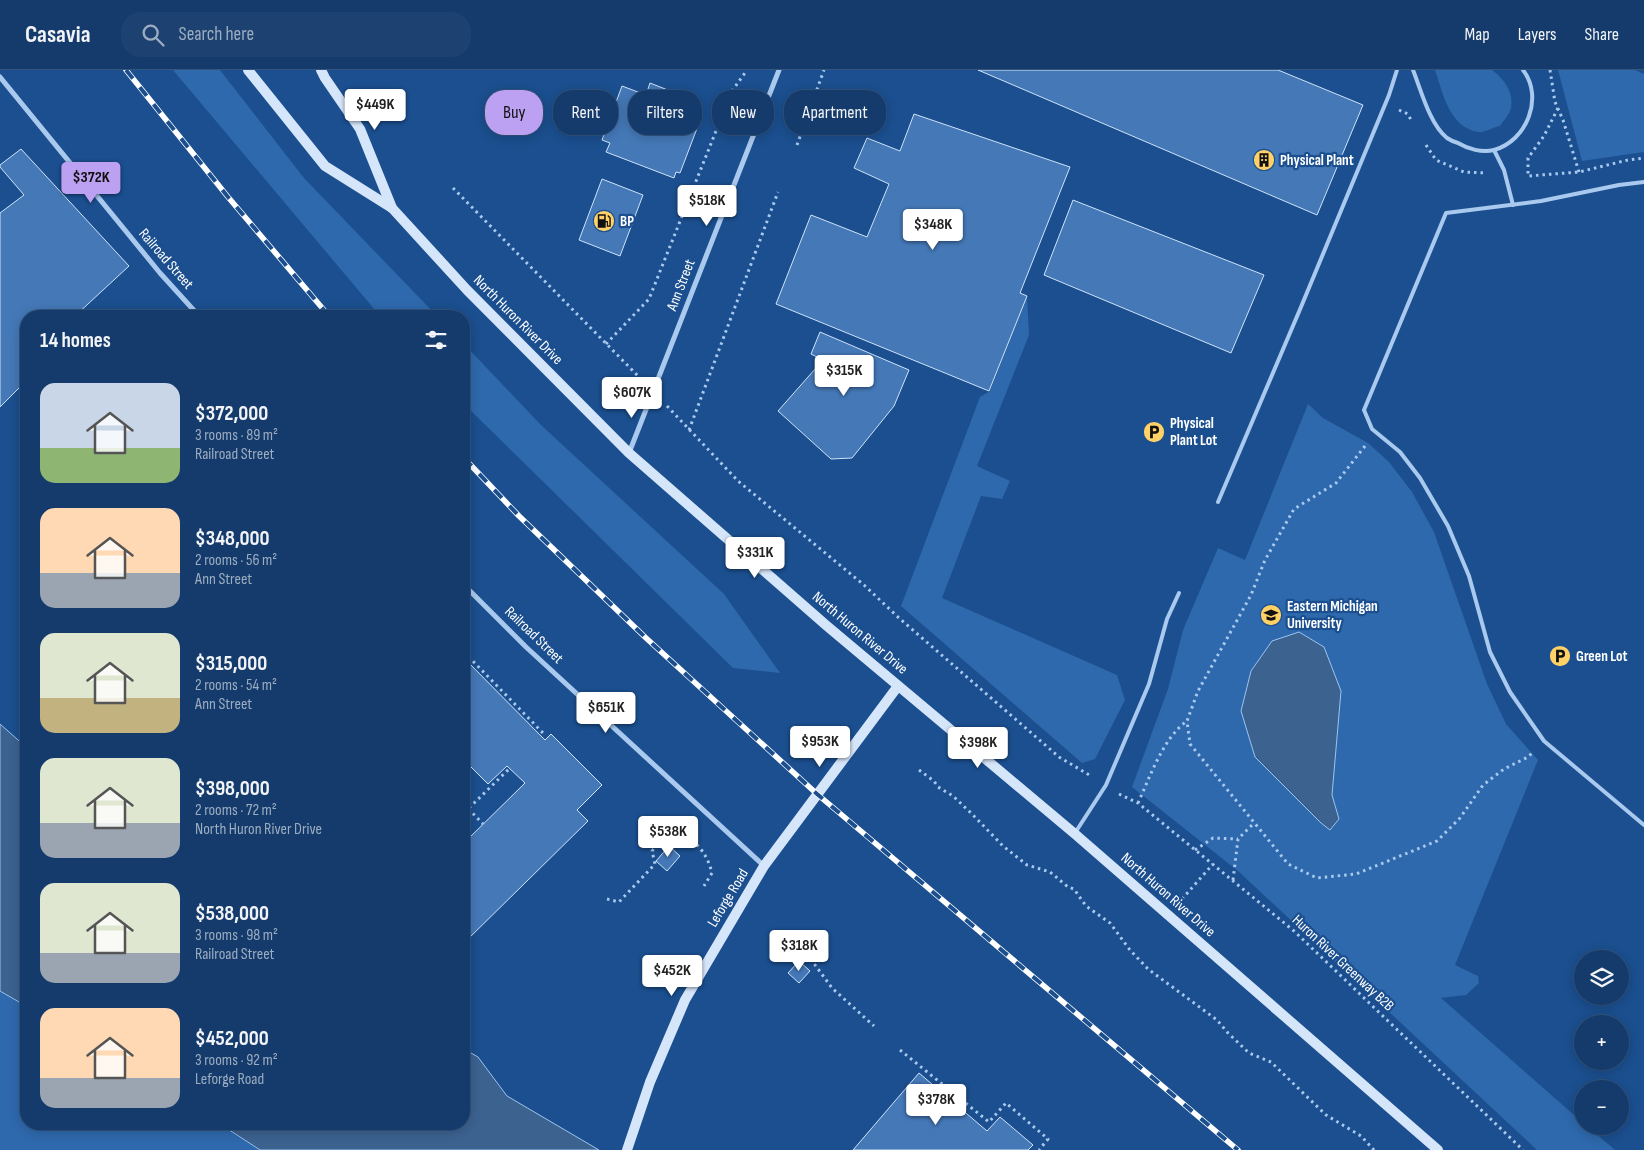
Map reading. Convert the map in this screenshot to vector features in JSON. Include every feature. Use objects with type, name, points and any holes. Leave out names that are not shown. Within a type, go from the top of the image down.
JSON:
[{"type":"main road","name":"North Huron River Drive","points":[[248,70],[325,166],[392,208],[467,290],[629,453],[898,686],[1075,834],[1438,1150]]},
{"type":"main road","points":[[321,70],[360,128],[392,208]]},
{"type":"main road","name":"Leforge Road","points":[[627,1150],[650,1082],[685,1000],[764,866],[898,686]]},
{"type":"street","name":"Ann Street","points":[[629,453],[779,70]]},
{"type":"street","name":"Railroad Street","points":[[0,78],[160,273],[194,310]]},
{"type":"street","name":"Railroad Street","points":[[470,591],[526,646],[764,866]]},
{"type":"lane","points":[[1218,502],[1332,233],[1389,95],[1397,70]]},
{"type":"lane","points":[[1413,70],[1436,124],[1447,138],[1470,150],[1494,150],[1513,141],[1526,124],[1534,102],[1530,78],[1523,70]]},
{"type":"lane","points":[[1494,150],[1504,170],[1513,205]]},
{"type":"lane","points":[[1644,182],[1619,185],[1541,201],[1446,213],[1364,410],[1372,429],[1400,452],[1420,478],[1448,526],[1469,576],[1490,652],[1510,692],[1544,741],[1644,825]]},
{"type":"lane","points":[[1075,834],[1106,785],[1149,684],[1168,619],[1179,593]]},
{"type":"path","points":[[606,344],[649,299],[732,91],[747,70]]},
{"type":"path","points":[[796,145],[824,70]]},
{"type":"path","points":[[1550,70],[1555,102],[1579,172]]},
{"type":"path","points":[[1558,108],[1544,136],[1528,158],[1528,176],[1579,172],[1644,158]]},
{"type":"path","name":"Huron River Greenway B2B","points":[[453,188],[653,391],[738,481],[864,586],[1059,757],[1138,803],[1294,931],[1523,1150]]},
{"type":"path","points":[[689,430],[778,192]]},
{"type":"path","points":[[1372,429],[1368,442],[1336,483],[1294,509],[1264,560],[1251,595],[1198,691],[1187,721],[1190,744],[1288,864],[1317,878],[1356,874],[1437,841],[1460,818],[1483,785],[1504,769],[1532,753]]},
{"type":"path","points":[[470,658],[545,735]]},
{"type":"path","points":[[1138,803],[1169,738],[1178,727],[1187,721]]},
{"type":"path","points":[[470,807],[510,768]]},
{"type":"path","points":[[919,770],[934,781],[938,787],[953,796],[1003,846],[1027,865],[1050,872],[1074,889],[1086,906],[1110,923],[1138,960],[1148,969],[1217,1020],[1250,1053],[1271,1062],[1326,1115],[1361,1136],[1374,1150]]},
{"type":"path","points":[[470,809],[483,824]]},
{"type":"path","points":[[1232,880],[1238,839],[1254,823]]},
{"type":"path","points":[[607,899],[619,902],[655,864],[652,851],[668,837],[678,836],[689,839],[702,849],[712,873],[704,886]]},
{"type":"path","points":[[1195,850],[1213,838],[1238,839]]},
{"type":"path","points":[[1168,915],[1213,864]]},
{"type":"path","points":[[809,946],[810,958],[832,988],[874,1026]]},
{"type":"path","points":[[900,1050],[989,1122],[1006,1104],[1048,1139],[1039,1150]]},
{"type":"shaded area","points":[[173,70],[220,70],[304,178],[431,310],[375,310]]},
{"type":"shaded area","points":[[1435,70],[1492,70],[1507,86],[1512,102],[1509,112],[1500,126],[1478,132],[1468,129],[1460,123],[1444,98]]},
{"type":"shaded area","points":[[1558,70],[1635,70],[1644,74],[1644,152],[1582,161]]},
{"type":"shaded area","points":[[1027,296],[1029,335],[977,466],[1010,481],[1002,499],[981,496],[942,598],[1117,675],[1125,700],[1095,759],[1082,763],[901,606],[980,397],[990,391]]},
{"type":"shaded area","points":[[470,350],[541,425],[724,594],[780,673],[733,668],[470,410]]},
{"type":"shaded area","points":[[1308,404],[1323,418],[1368,443],[1389,462],[1412,492],[1434,532],[1487,684],[1506,724],[1538,760],[1455,965],[1478,976],[1479,983],[1466,995],[1441,998],[1574,1115],[1574,1135],[1598,1135],[1615,1150],[1537,1150],[1238,871],[1132,787],[1168,689],[1183,630],[1218,548],[1245,560]]},
{"type":"shaded area","points":[[1299,632],[1324,647],[1341,691],[1332,795],[1339,819],[1330,830],[1255,757],[1241,711],[1251,671],[1272,641]]},
{"type":"shaded area","points":[[0,724],[20,742],[20,1003],[0,991]]},
{"type":"shaded area","points":[[0,991],[20,1003],[20,1130],[228,1130],[259,1150],[0,1150]]},
{"type":"shaded area","points":[[470,1052],[478,1057],[507,1096],[599,1150],[260,1150],[229,1130],[470,1130]]},
{"type":"building","name":"Physical Plant","points":[[978,70],[1278,70],[1363,105],[1317,215]]},
{"type":"building","points":[[650,83],[668,90],[648,90]]},
{"type":"building","points":[[622,86],[633,90],[628,90],[628,135],[695,135],[680,173],[676,172],[674,178],[606,152],[610,143],[602,140],[604,135],[618,135],[618,97]]},
{"type":"building","points":[[914,114],[1070,167],[1020,293],[1027,296],[989,391],[776,304],[811,215],[867,237],[889,184],[854,168],[867,138],[900,151]]},
{"type":"building","points":[[21,149],[129,266],[81,310],[20,310],[20,387],[0,407],[0,213],[24,195],[0,165]]},
{"type":"building","points":[[602,179],[643,195],[620,256],[579,240]]},
{"type":"building","points":[[1073,200],[1264,275],[1231,353],[1044,275]]},
{"type":"building","points":[[820,332],[909,370],[894,406],[852,458],[831,459],[778,411],[823,360],[811,354]]},
{"type":"building","points":[[470,664],[545,740],[551,734],[602,785],[577,810],[588,821],[470,937],[470,837],[525,783],[507,766],[488,784],[470,766]]},
{"type":"building","points":[[669,846],[680,856],[667,871],[656,861]]},
{"type":"building","points":[[799,961],[810,971],[799,983],[788,973]]},
{"type":"building","points":[[919,1073],[987,1131],[1000,1117],[1033,1145],[1028,1150],[853,1150]]},
{"type":"railway","points":[[126,70],[228,197],[324,310]]},
{"type":"railway","points":[[470,464],[519,516],[646,638],[817,794],[1238,1150]]},
{"type":"place","name":"Physical Plant","points":[[1264,160]]},
{"type":"place","name":"BP","points":[[604,221]]},
{"type":"place","name":"Physical Plant Lot","points":[[1154,432]]},
{"type":"place","name":"Eastern Michigan University","points":[[1271,615]]},
{"type":"place","name":"Green Lot","points":[[1560,656]]}]
